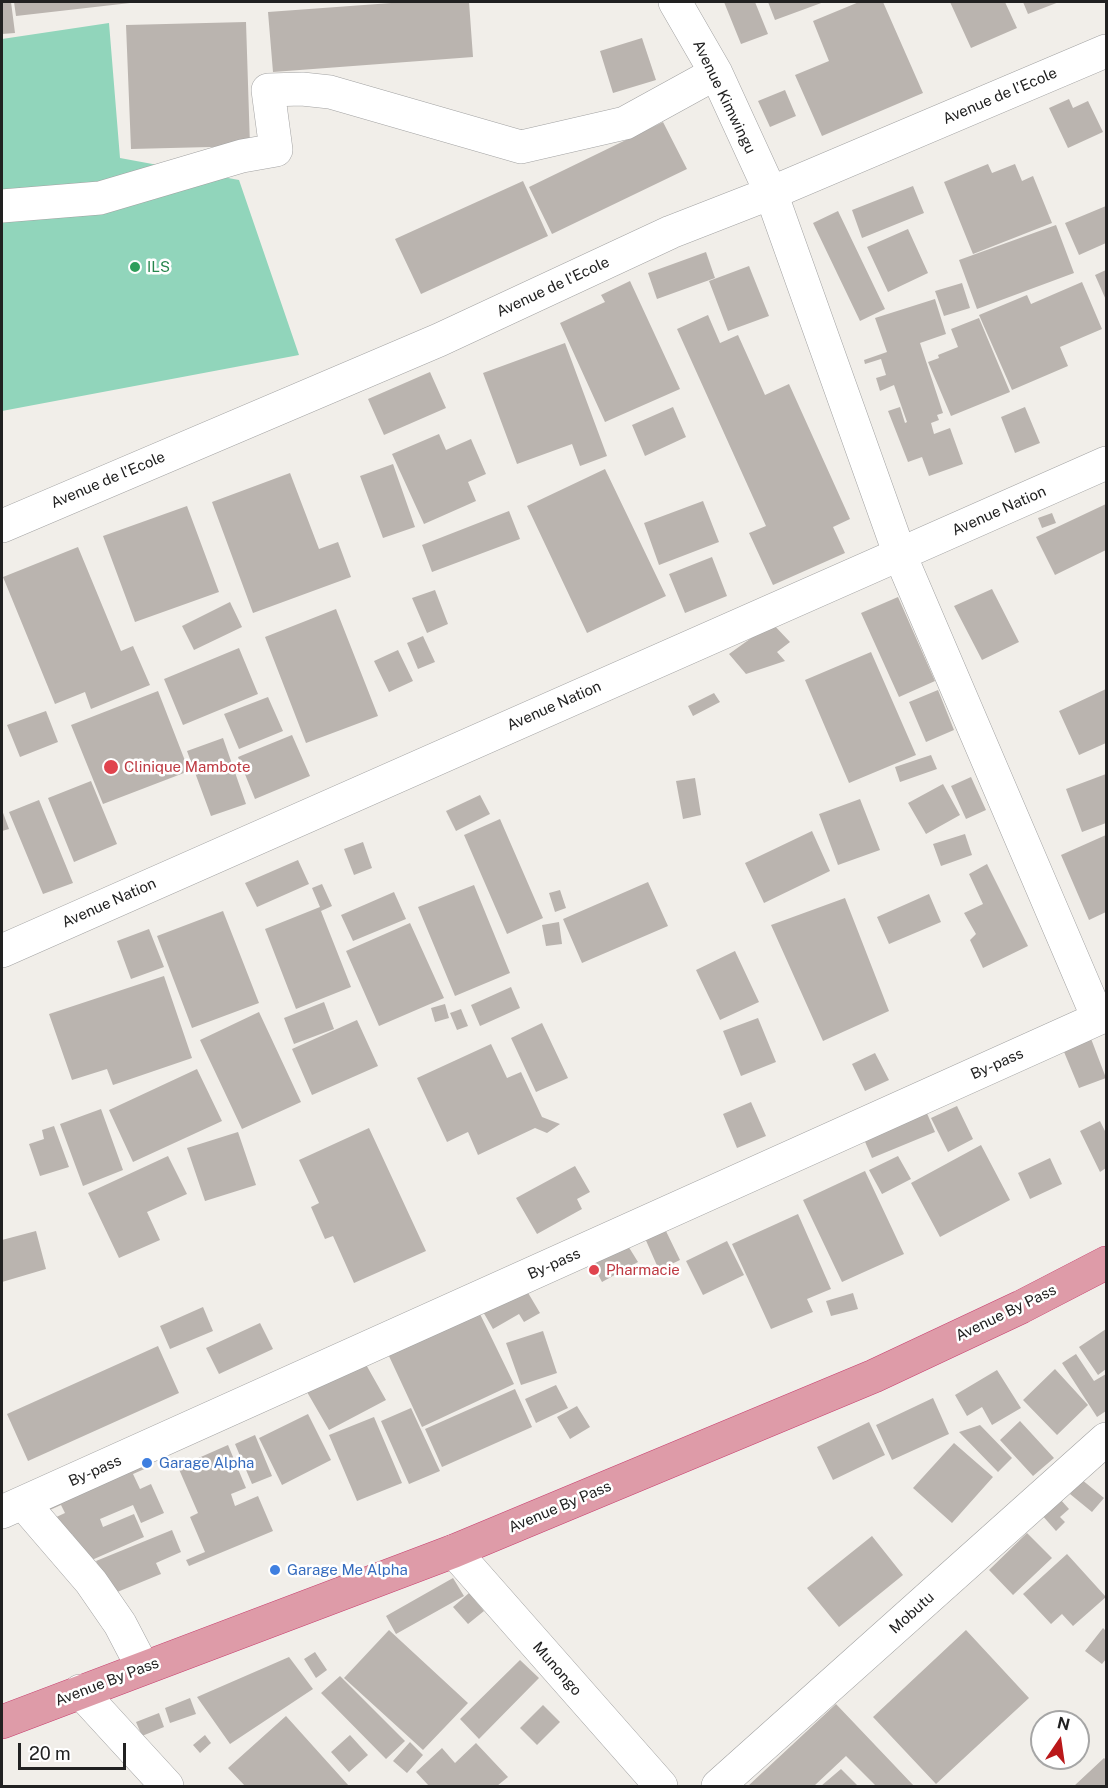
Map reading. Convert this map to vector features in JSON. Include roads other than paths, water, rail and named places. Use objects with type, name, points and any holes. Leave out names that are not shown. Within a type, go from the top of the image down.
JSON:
[{"type":"highway","name":"Avenue By Pass","points":[[2,1722],[454,1551],[874,1376],[1021,1307],[1107,1263]]},
{"type":"street","name":"Avenue Kimwingu","points":[[675,2],[716,73],[771,193],[900,555],[1102,1017]]},
{"type":"street","name":"Avenue de l'Ecole","points":[[2,526],[439,340],[671,232],[771,193],[1107,51]]},
{"type":"street","points":[[2,206],[100,198],[242,156],[276,150],[268,90],[302,89],[330,92],[521,147],[625,123],[716,73]]},
{"type":"street","name":"Avenue Nation","points":[[2,951],[1107,463]]},
{"type":"street","name":"By-pass","points":[[12,1507],[1102,1017]]},
{"type":"street","name":"Mobutu","points":[[718,1786],[1107,1439]]},
{"type":"street","points":[[12,1507],[92,1581],[120,1624],[142,1668]]},
{"type":"street","name":"Munongo","points":[[454,1551],[661,1786]]},
{"type":"street","points":[[80,1691],[167,1786]]},
{"type":"place","name":"ILS","points":[[135,267]]},
{"type":"place","name":"Clinique Mambote","points":[[111,767]]},
{"type":"place","name":"Pharmacie","points":[[594,1270]]},
{"type":"place","name":"Garage Alpha","points":[[147,1463]]},
{"type":"place","name":"Garage Me Alpha","points":[[275,1570]]}]
